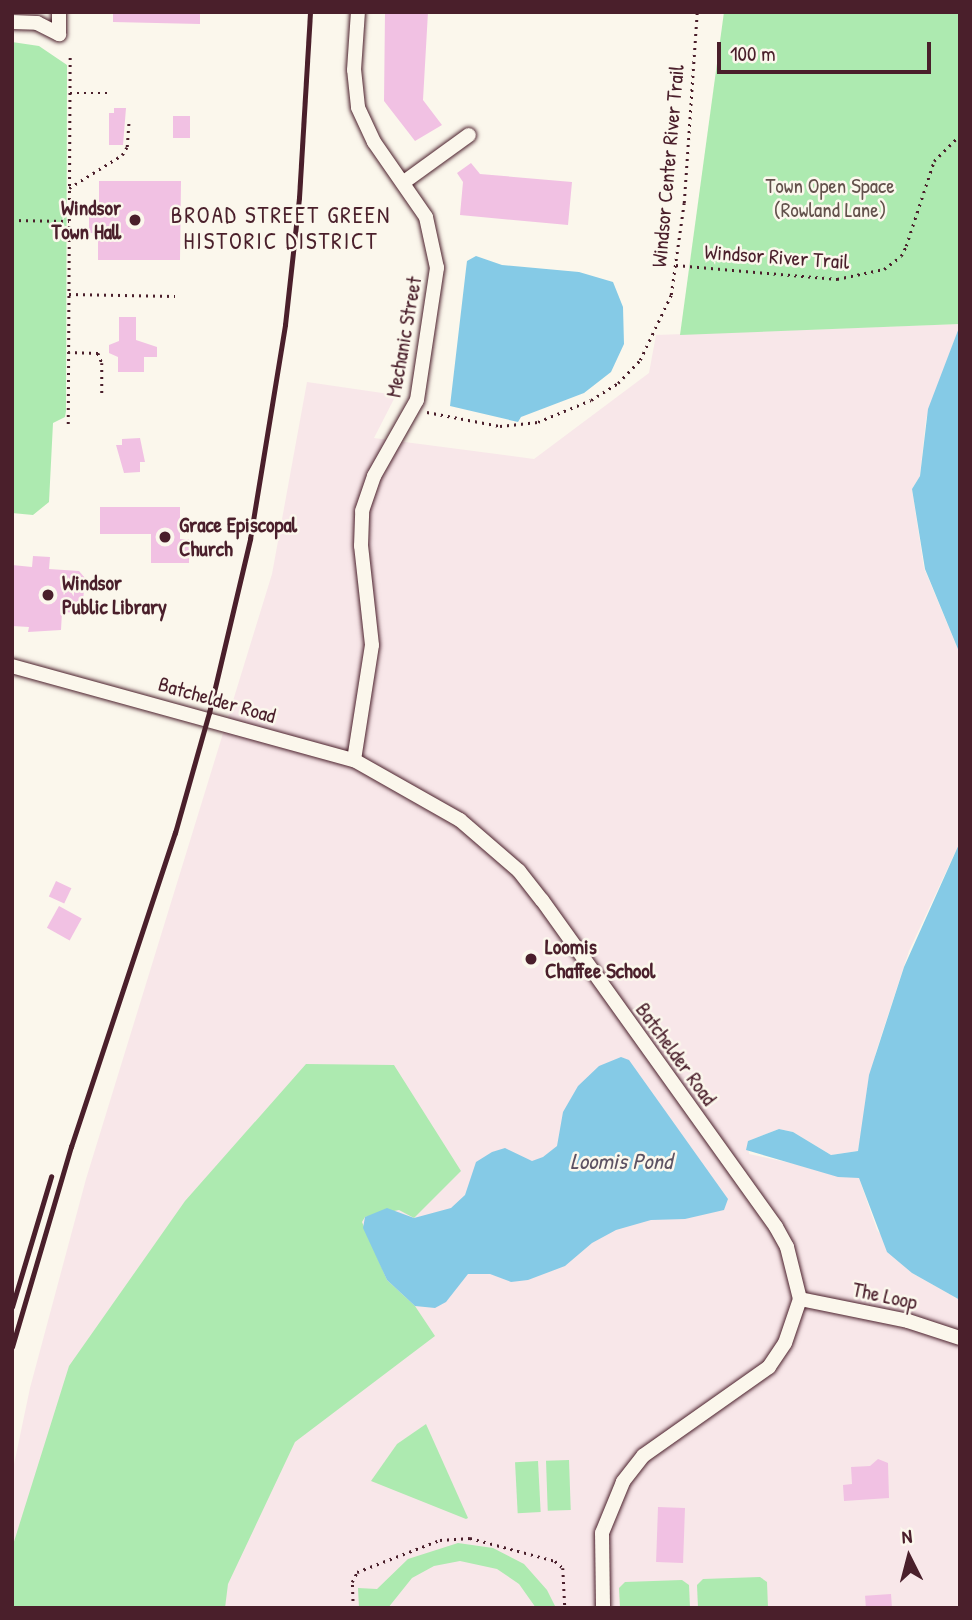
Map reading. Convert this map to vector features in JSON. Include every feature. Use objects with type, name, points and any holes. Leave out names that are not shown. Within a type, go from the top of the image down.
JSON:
[{"type":"street","points":[[12,22],[37,23],[59,34],[59,12]]},
{"type":"street","name":"Mechanic Street","points":[[354,760],[372,645],[360,546],[362,511],[374,476],[414,408],[437,268],[426,217],[374,142],[358,107],[354,71],[358,12]]},
{"type":"street","points":[[404,182],[469,135]]},
{"type":"street","name":"Batchelder Road","points":[[12,666],[354,760],[460,820],[519,871],[776,1227],[787,1247],[800,1299]]},
{"type":"street","points":[[603,1608],[602,1533],[623,1482],[643,1456],[769,1367],[785,1342],[800,1299]]},
{"type":"street","name":"The Loop","points":[[800,1299],[908,1321],[960,1338]]},
{"type":"path","name":"Windsor Center River Trail","points":[[414,408],[500,425],[538,422],[576,408],[618,383],[640,359],[651,332],[668,308],[676,265],[697,12]]},
{"type":"path","points":[[68,425],[70,56]]},
{"type":"path","points":[[69,93],[108,93]]},
{"type":"path","points":[[69,188],[122,155],[127,147],[129,120]]},
{"type":"path","name":"Windsor River Trail","points":[[676,265],[850,279],[894,263],[916,223],[934,161],[960,135]]},
{"type":"path","points":[[12,220],[69,221]]},
{"type":"path","points":[[69,294],[175,296]]},
{"type":"path","points":[[68,352],[97,352],[102,363],[102,393]]},
{"type":"path","points":[[353,1608],[352,1582],[357,1572],[440,1540],[470,1538],[555,1561],[563,1567],[565,1608]]},
{"type":"shaded area","name":"Loomis Chaffee School","points":[[960,324],[926,419],[920,476],[912,489],[924,568],[960,654],[960,842],[909,951],[876,1052],[858,1151],[831,1155],[793,1132],[779,1129],[748,1141],[749,1154],[859,1178],[877,1230],[912,1273],[960,1300],[960,1608],[12,1608],[12,1474],[30,1388],[86,1179],[272,574],[307,382],[396,395],[374,438],[534,459],[649,373],[656,335]]},
{"type":"green space","name":"Town Open Space (Rowland Lane)","points":[[724,12],[960,12],[960,324],[680,335]]},
{"type":"green space","points":[[12,42],[39,46],[67,65],[66,411],[65,417],[53,423],[49,502],[33,515],[12,513]]},
{"type":"green space","points":[[306,1064],[394,1065],[461,1171],[414,1218],[399,1210],[365,1217],[362,1222],[387,1280],[415,1306],[435,1336],[295,1442],[228,1584],[225,1608],[12,1608],[12,1548],[69,1366],[185,1201]]},
{"type":"green space","points":[[426,1424],[468,1518],[466,1519],[371,1481],[397,1444]]},
{"type":"green space","points":[[569,1460],[571,1510],[548,1511],[546,1461]]},
{"type":"green space","points":[[538,1461],[541,1512],[518,1513],[515,1462]]},
{"type":"green space","points":[[458,1543],[493,1548],[524,1564],[547,1590],[556,1608],[536,1608],[519,1584],[497,1569],[460,1561],[434,1566],[412,1578],[388,1608],[359,1608],[358,1588],[377,1589],[408,1559]]},
{"type":"green space","points":[[760,1577],[767,1582],[768,1608],[698,1608],[697,1585],[703,1579]]},
{"type":"green space","points":[[682,1580],[689,1585],[690,1608],[620,1608],[619,1588],[625,1582]]},
{"type":"water","points":[[476,256],[502,265],[579,272],[613,282],[623,307],[624,344],[611,372],[584,393],[521,417],[518,422],[450,406],[467,261]]},
{"type":"water","points":[[960,325],[960,654],[925,569],[912,489],[920,476],[928,409]]},
{"type":"water","points":[[960,842],[960,1300],[912,1273],[887,1252],[859,1178],[838,1177],[746,1150],[748,1141],[779,1129],[793,1132],[831,1155],[858,1151],[869,1075],[904,967]]},
{"type":"water","name":"Loomis Pond","points":[[621,1057],[629,1060],[728,1199],[724,1210],[685,1219],[651,1220],[616,1230],[592,1243],[565,1266],[528,1280],[511,1282],[490,1274],[468,1274],[446,1302],[435,1308],[415,1306],[387,1280],[363,1228],[365,1217],[387,1208],[414,1218],[451,1208],[465,1195],[476,1162],[492,1152],[505,1148],[532,1161],[543,1157],[557,1146],[563,1112],[578,1086],[599,1066]]},
{"type":"building","points":[[113,12],[200,12],[200,24],[113,22]]},
{"type":"building","points":[[385,12],[428,12],[423,100],[442,125],[415,141],[384,101]]},
{"type":"building","points":[[114,108],[126,108],[123,145],[109,145],[109,113],[114,113]]},
{"type":"building","points":[[173,116],[190,116],[190,138],[173,138]]},
{"type":"building","points":[[471,163],[480,174],[572,182],[568,225],[460,215],[463,182],[457,173]]},
{"type":"building","name":"Windsor Town Hall","points":[[99,181],[181,181],[180,260],[98,260],[98,233],[89,233],[89,206],[99,206]]},
{"type":"building","points":[[119,317],[136,317],[136,340],[157,347],[157,357],[144,357],[144,372],[118,372],[118,357],[109,353],[109,345],[119,341]]},
{"type":"building","points":[[140,438],[145,462],[140,462],[140,472],[124,473],[116,445],[122,445],[122,439]]},
{"type":"building","name":"Grace Episcopal Church","points":[[100,507],[180,507],[180,539],[189,539],[189,563],[151,563],[151,534],[100,534]]},
{"type":"building","name":"Windsor Public Library","points":[[33,556],[50,557],[49,569],[79,571],[85,578],[82,613],[62,612],[61,630],[28,632],[29,627],[12,626],[12,565],[32,567]]},
{"type":"building","points":[[56,881],[71,888],[64,904],[49,896]]},
{"type":"building","points":[[59,906],[82,919],[70,940],[47,928]]},
{"type":"building","points":[[878,1459],[888,1463],[889,1498],[844,1501],[843,1485],[852,1484],[851,1467],[870,1466]]},
{"type":"building","points":[[658,1507],[685,1508],[683,1563],[656,1562]]},
{"type":"building","points":[[891,1594],[892,1608],[866,1608],[865,1596]]},
{"type":"railway","points":[[12,1347],[71,1147],[175,833],[209,713],[250,539],[285,325],[299,198],[310,12]]},
{"type":"railway","points":[[12,1307],[51,1177]]},
{"type":"place","name":"Windsor Town Hall","points":[[135,220]]},
{"type":"place","name":"Grace Episcopal Church","points":[[165,537]]},
{"type":"place","name":"Windsor Public Library","points":[[48,595]]},
{"type":"place","name":"Loomis Chaffee School","points":[[531,959]]},
{"type":"district","name":"BROAD STREET GREEN HISTORIC DISTRICT","points":[[281,228]]}]
